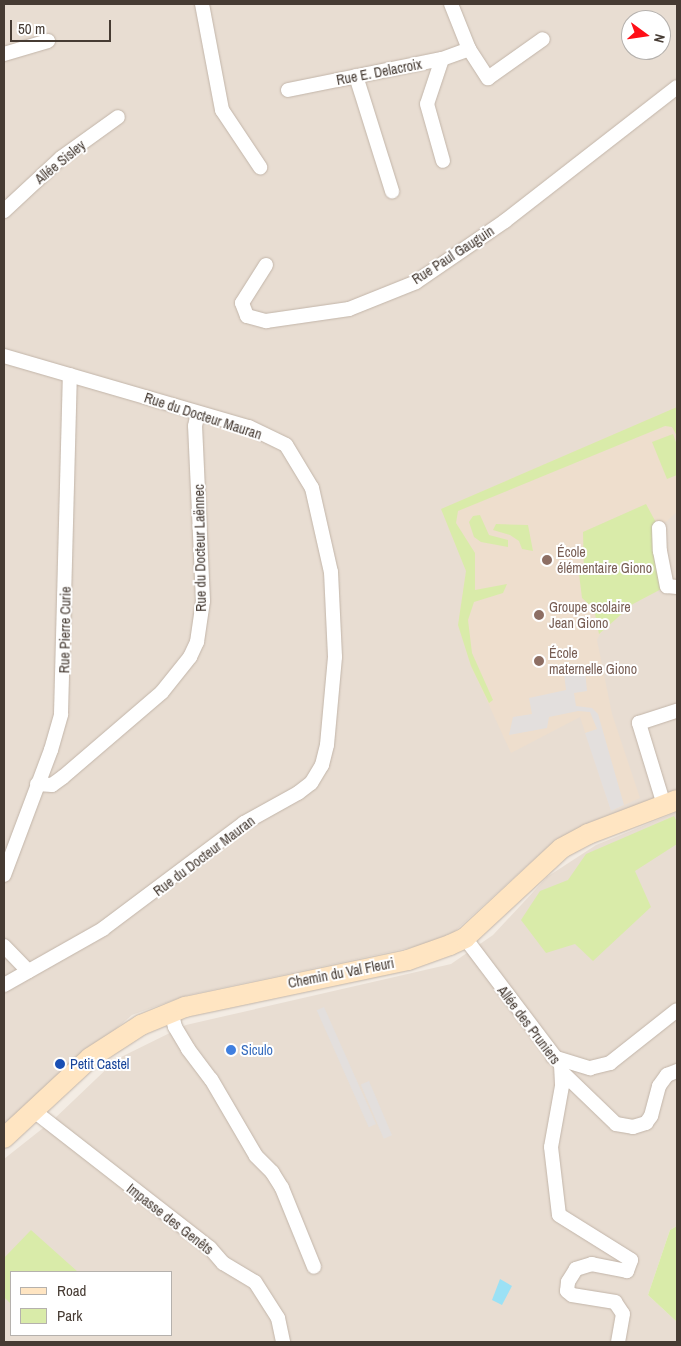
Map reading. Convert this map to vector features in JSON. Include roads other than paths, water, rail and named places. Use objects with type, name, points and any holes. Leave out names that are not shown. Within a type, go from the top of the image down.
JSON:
[{"type":"street","points":[[202,4],[222,110],[260,167]]},
{"type":"street","points":[[451,4],[469,49],[488,78],[543,39]]},
{"type":"street","points":[[4,54],[48,41]]},
{"type":"street","name":"Rue E. Delacroix","points":[[288,90],[442,59],[469,49]]},
{"type":"street","points":[[442,59],[427,104],[443,161]]},
{"type":"street","points":[[356,76],[392,191]]},
{"type":"street","name":"Rue Paul Gauguin","points":[[266,265],[242,303],[247,316],[266,321],[349,309],[416,282],[505,221],[677,87]]},
{"type":"street","name":"Allée Sisley","points":[[4,210],[61,158],[118,117]]},
{"type":"street","name":"Rue du Docteur Mauran","points":[[4,356],[250,428],[286,445],[312,488],[331,572],[334,647],[327,745],[322,765],[311,783],[298,793],[244,823],[103,929],[4,984]]},
{"type":"street","name":"Rue Pierre Curie","points":[[4,875],[51,750],[63,696],[70,375]]},
{"type":"street","name":"Rue du Docteur Laënnec","points":[[37,784],[52,784],[63,777],[162,692],[190,657],[197,642],[203,601],[195,426],[198,413]]},
{"type":"street","points":[[660,528],[660,551],[667,586],[677,587]]},
{"type":"street","points":[[670,802],[639,723],[677,711]]},
{"type":"street","name":"Chemin du Val Fleuri","points":[[4,1138],[104,1048],[170,1011],[408,960],[464,938],[562,848],[588,834],[670,802]]},
{"type":"street","name":"Allée des Pruniers","points":[[464,938],[562,1072],[551,1147],[559,1215],[631,1260],[627,1271],[592,1264],[576,1269],[568,1282],[568,1291],[572,1295],[615,1302],[623,1314],[618,1342]]},
{"type":"street","points":[[4,946],[28,971]]},
{"type":"street","points":[[552,1057],[590,1068],[610,1062],[677,1010]]},
{"type":"street","points":[[170,1011],[175,1027],[188,1049],[211,1079],[256,1156],[272,1172],[282,1188],[314,1267]]},
{"type":"street","points":[[562,1072],[616,1124],[633,1127],[646,1123],[651,1116],[659,1086],[667,1075],[677,1071]]},
{"type":"street","name":"Impasse des Genêts","points":[[34,1111],[210,1248],[223,1263],[255,1282],[278,1318],[283,1342]]},
{"type":"water","points":[[500,1279],[512,1286],[502,1305],[492,1300]]},
{"type":"place","name":"École élémentaire Giono","points":[[547,560]]},
{"type":"place","name":"Groupe scolaire Jean Giono","points":[[539,615]]},
{"type":"place","name":"École maternelle Giono","points":[[539,661]]},
{"type":"place","name":"Siculo","points":[[231,1050]]},
{"type":"place","name":"Petit Castel","points":[[60,1064]]}]
